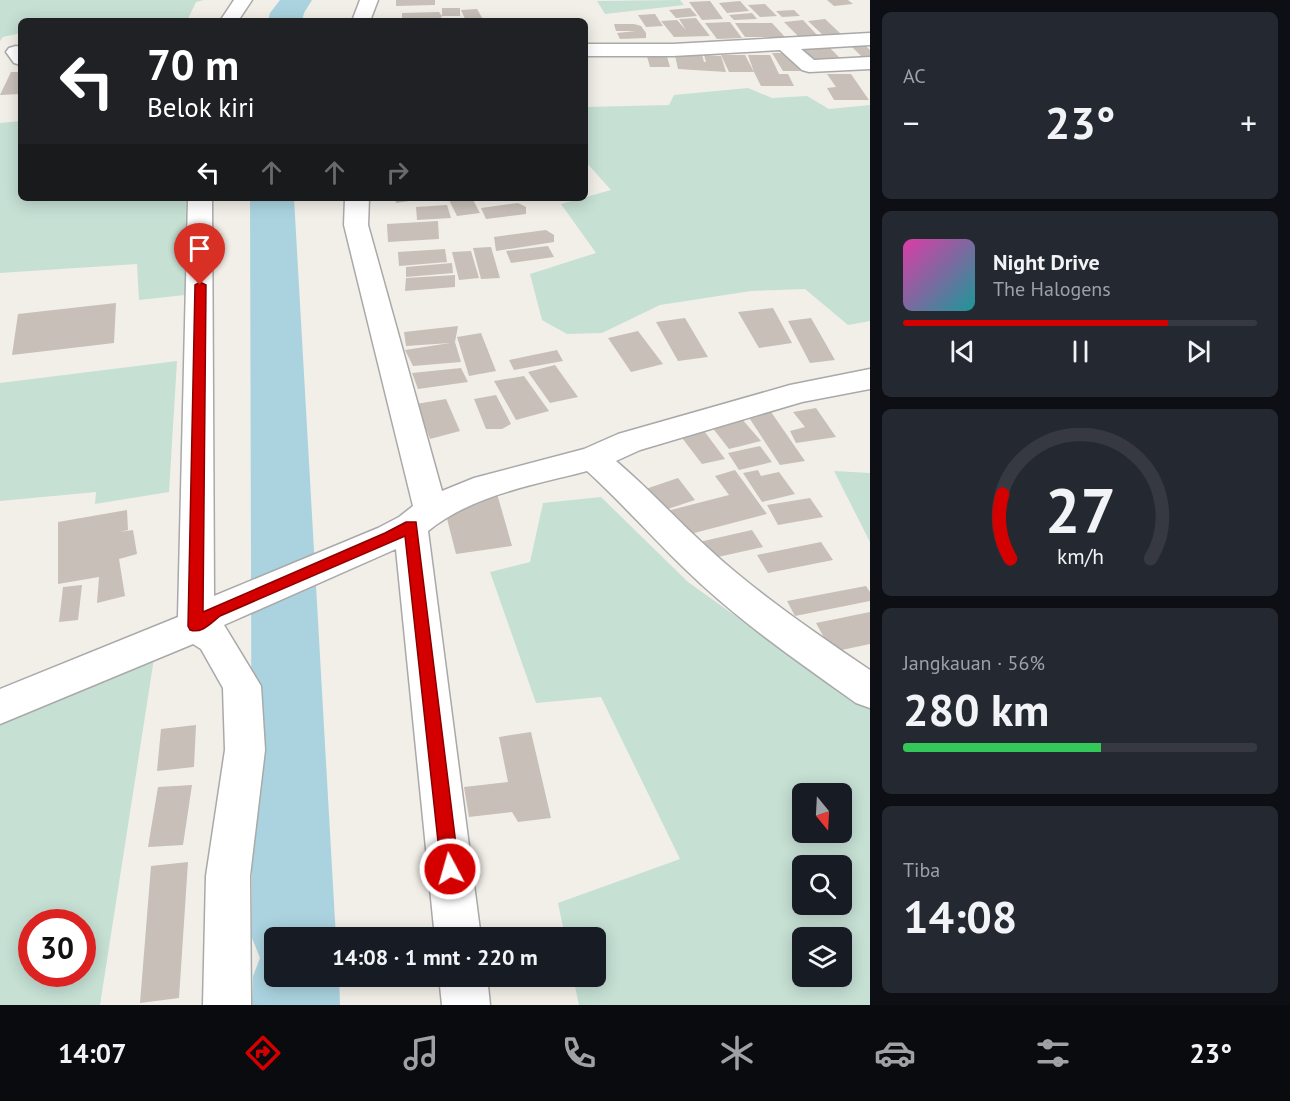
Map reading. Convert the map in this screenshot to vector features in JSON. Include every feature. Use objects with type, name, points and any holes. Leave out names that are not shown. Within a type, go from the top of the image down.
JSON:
[{"type":"street","points":[[231,18],[243,0]]},
{"type":"street","points":[[362,18],[369,0]]},
{"type":"street","points":[[588,50],[673,50],[870,39]]},
{"type":"street","points":[[786,45],[809,66],[870,63]]},
{"type":"street","points":[[200,201],[205,619],[242,686],[245,750],[228,876],[227,1005]]},
{"type":"street","points":[[357,201],[356,225],[410,524],[457,927]]},
{"type":"street","points":[[0,707],[205,619],[410,524],[485,486],[593,458],[629,442],[688,423],[800,392],[870,379]]},
{"type":"street","points":[[593,458],[640,500],[697,559],[782,630],[870,691]]},
{"type":"street","points":[[464,987],[466,1005]]},
{"type":"green space","points":[[0,0],[204,0],[196,2],[188,18],[18,18],[18,34],[3,37],[0,41]]},
{"type":"green space","points":[[680,0],[684,5],[605,14],[597,1]]},
{"type":"green space","points":[[748,88],[772,98],[807,96],[829,109],[870,105],[870,321],[848,325],[805,289],[751,291],[660,305],[602,333],[567,334],[542,320],[530,274],[596,253],[561,204],[588,201],[588,196],[611,190],[588,164],[588,107],[669,105],[674,95]]},
{"type":"green space","points":[[18,121],[18,201],[186,201],[185,295],[139,300],[137,264],[0,273],[0,123]]},
{"type":"green space","points":[[177,361],[169,492],[95,504],[96,492],[0,501],[0,383]]},
{"type":"green space","points":[[834,471],[870,473],[870,542]]},
{"type":"green space","points":[[601,497],[688,582],[839,690],[870,709],[870,1005],[579,1005],[575,987],[606,987],[606,927],[563,927],[558,903],[680,859],[601,697],[536,703],[490,572],[530,562],[543,503]]},
{"type":"green space","points":[[155,652],[100,1005],[0,1005],[0,719]]},
{"type":"building","points":[[396,0],[435,0],[435,5],[396,6]]},
{"type":"building","points":[[827,0],[848,0],[853,4],[834,6]]},
{"type":"building","points":[[710,1],[723,19],[702,20],[689,2]]},
{"type":"building","points":[[740,1],[749,11],[727,13],[719,3]]},
{"type":"building","points":[[765,4],[777,16],[760,17],[748,5]]},
{"type":"building","points":[[442,8],[460,8],[460,16],[442,16]]},
{"type":"building","points":[[690,8],[697,16],[676,18],[669,10]]},
{"type":"building","points":[[477,9],[482,18],[465,18],[461,10]]},
{"type":"building","points":[[794,10],[800,16],[782,17],[776,11]]},
{"type":"building","points":[[439,12],[441,18],[402,18],[402,13]]},
{"type":"building","points":[[752,13],[757,19],[734,20],[729,15]]},
{"type":"building","points":[[655,14],[663,26],[646,27],[638,15]]},
{"type":"building","points":[[696,18],[710,36],[674,37],[661,21],[677,20],[686,30],[679,19]]},
{"type":"building","points":[[825,19],[841,34],[824,36],[808,21]]},
{"type":"building","points":[[803,20],[817,35],[798,36],[784,22]]},
{"type":"building","points":[[730,22],[742,38],[717,39],[705,23]]},
{"type":"building","points":[[735,23],[772,23],[785,37],[745,37]]},
{"type":"building","points":[[614,24],[641,26],[646,33],[646,38],[620,39],[617,33],[636,31],[616,31]]},
{"type":"building","points":[[863,43],[870,50],[870,60],[865,60],[849,44]]},
{"type":"building","points":[[829,47],[843,61],[810,63],[798,48]]},
{"type":"building","points":[[674,51],[701,51],[704,62],[706,62],[704,55],[721,56],[726,72],[678,69]]},
{"type":"building","points":[[646,53],[666,53],[670,67],[650,67]]},
{"type":"building","points":[[772,53],[794,53],[806,71],[783,71]]},
{"type":"building","points":[[721,55],[745,55],[754,72],[729,72]]},
{"type":"building","points":[[748,55],[770,55],[779,74],[788,74],[794,86],[761,86]]},
{"type":"building","points":[[11,72],[18,72],[18,94],[0,95]]},
{"type":"building","points":[[827,74],[851,74],[869,100],[834,100],[827,88],[836,87]]},
{"type":"building","points":[[450,201],[474,201],[480,213],[457,216]]},
{"type":"building","points":[[518,203],[526,207],[526,214],[486,219],[481,208]]},
{"type":"building","points":[[447,205],[451,218],[417,220],[416,207]]},
{"type":"building","points":[[438,221],[439,239],[388,242],[387,224]]},
{"type":"building","points":[[546,230],[554,235],[554,242],[496,251],[494,237]]},
{"type":"building","points":[[548,246],[554,257],[511,263],[506,251]]},
{"type":"building","points":[[491,247],[500,278],[481,279],[473,248]]},
{"type":"building","points":[[445,249],[447,262],[399,266],[398,252]]},
{"type":"building","points":[[471,251],[479,278],[459,280],[452,252]]},
{"type":"building","points":[[452,263],[453,273],[406,277],[406,267]]},
{"type":"building","points":[[455,275],[455,287],[405,291],[406,278]]},
{"type":"building","points":[[116,303],[114,343],[12,355],[18,314]]},
{"type":"building","points":[[773,308],[792,343],[759,348],[738,312]]},
{"type":"building","points":[[685,318],[708,357],[678,361],[656,322]]},
{"type":"building","points":[[811,318],[835,360],[810,363],[788,321]]},
{"type":"building","points":[[458,326],[455,342],[461,362],[413,366],[405,350],[450,343],[406,346],[404,332]]},
{"type":"building","points":[[638,331],[663,364],[631,372],[608,338]]},
{"type":"building","points":[[481,333],[496,371],[469,376],[457,337]]},
{"type":"building","points":[[557,350],[563,361],[514,370],[509,360]]},
{"type":"building","points":[[555,365],[578,397],[550,403],[528,372]]},
{"type":"building","points":[[461,368],[468,382],[418,389],[412,373]]},
{"type":"building","points":[[524,376],[549,411],[516,420],[494,381]]},
{"type":"building","points":[[496,395],[511,424],[502,429],[486,429],[474,399]]},
{"type":"building","points":[[446,399],[460,431],[430,439],[416,404]]},
{"type":"building","points":[[816,408],[836,437],[796,443],[790,431],[805,427],[793,412]]},
{"type":"building","points":[[769,409],[805,461],[780,465],[746,413]]},
{"type":"building","points":[[741,418],[761,441],[729,449],[711,426]]},
{"type":"building","points":[[702,428],[725,459],[702,464],[679,434]]},
{"type":"building","points":[[760,446],[772,462],[739,470],[728,453]]},
{"type":"building","points":[[735,470],[767,514],[679,537],[663,512],[729,495],[715,476]]},
{"type":"building","points":[[758,470],[761,476],[779,472],[795,494],[762,502],[743,473]]},
{"type":"building","points":[[678,478],[695,500],[638,519],[622,497]]},
{"type":"building","points":[[496,490],[512,546],[456,554],[445,511]]},
{"type":"building","points":[[810,498],[823,517],[778,525],[767,505]]},
{"type":"building","points":[[127,510],[128,530],[120,532],[133,530],[137,554],[119,559],[125,596],[97,603],[99,577],[58,584],[58,522]]},
{"type":"building","points":[[752,530],[763,547],[709,559],[699,542]]},
{"type":"building","points":[[821,542],[833,560],[768,573],[757,555]]},
{"type":"building","points":[[82,585],[78,620],[59,622],[63,587]]},
{"type":"building","points":[[866,586],[870,592],[870,601],[795,616],[787,601]]},
{"type":"building","points":[[870,612],[870,644],[832,652],[816,623]]},
{"type":"building","points":[[196,725],[194,767],[157,771],[161,729]]},
{"type":"building","points":[[531,732],[551,818],[518,822],[512,812],[469,817],[464,787],[508,782],[499,737]]},
{"type":"building","points":[[192,785],[183,845],[148,847],[158,787]]},
{"type":"building","points":[[188,862],[179,998],[140,1003],[151,866]]},
{"type":"waterway","points":[[286,18],[296,0]]},
{"type":"waterway","points":[[272,201],[294,927]]},
{"type":"waterway","points":[[296,987],[296,1005]]},
{"type":"route","points":[[200,285],[196,626],[214,612],[411,526],[450,869]]}]
